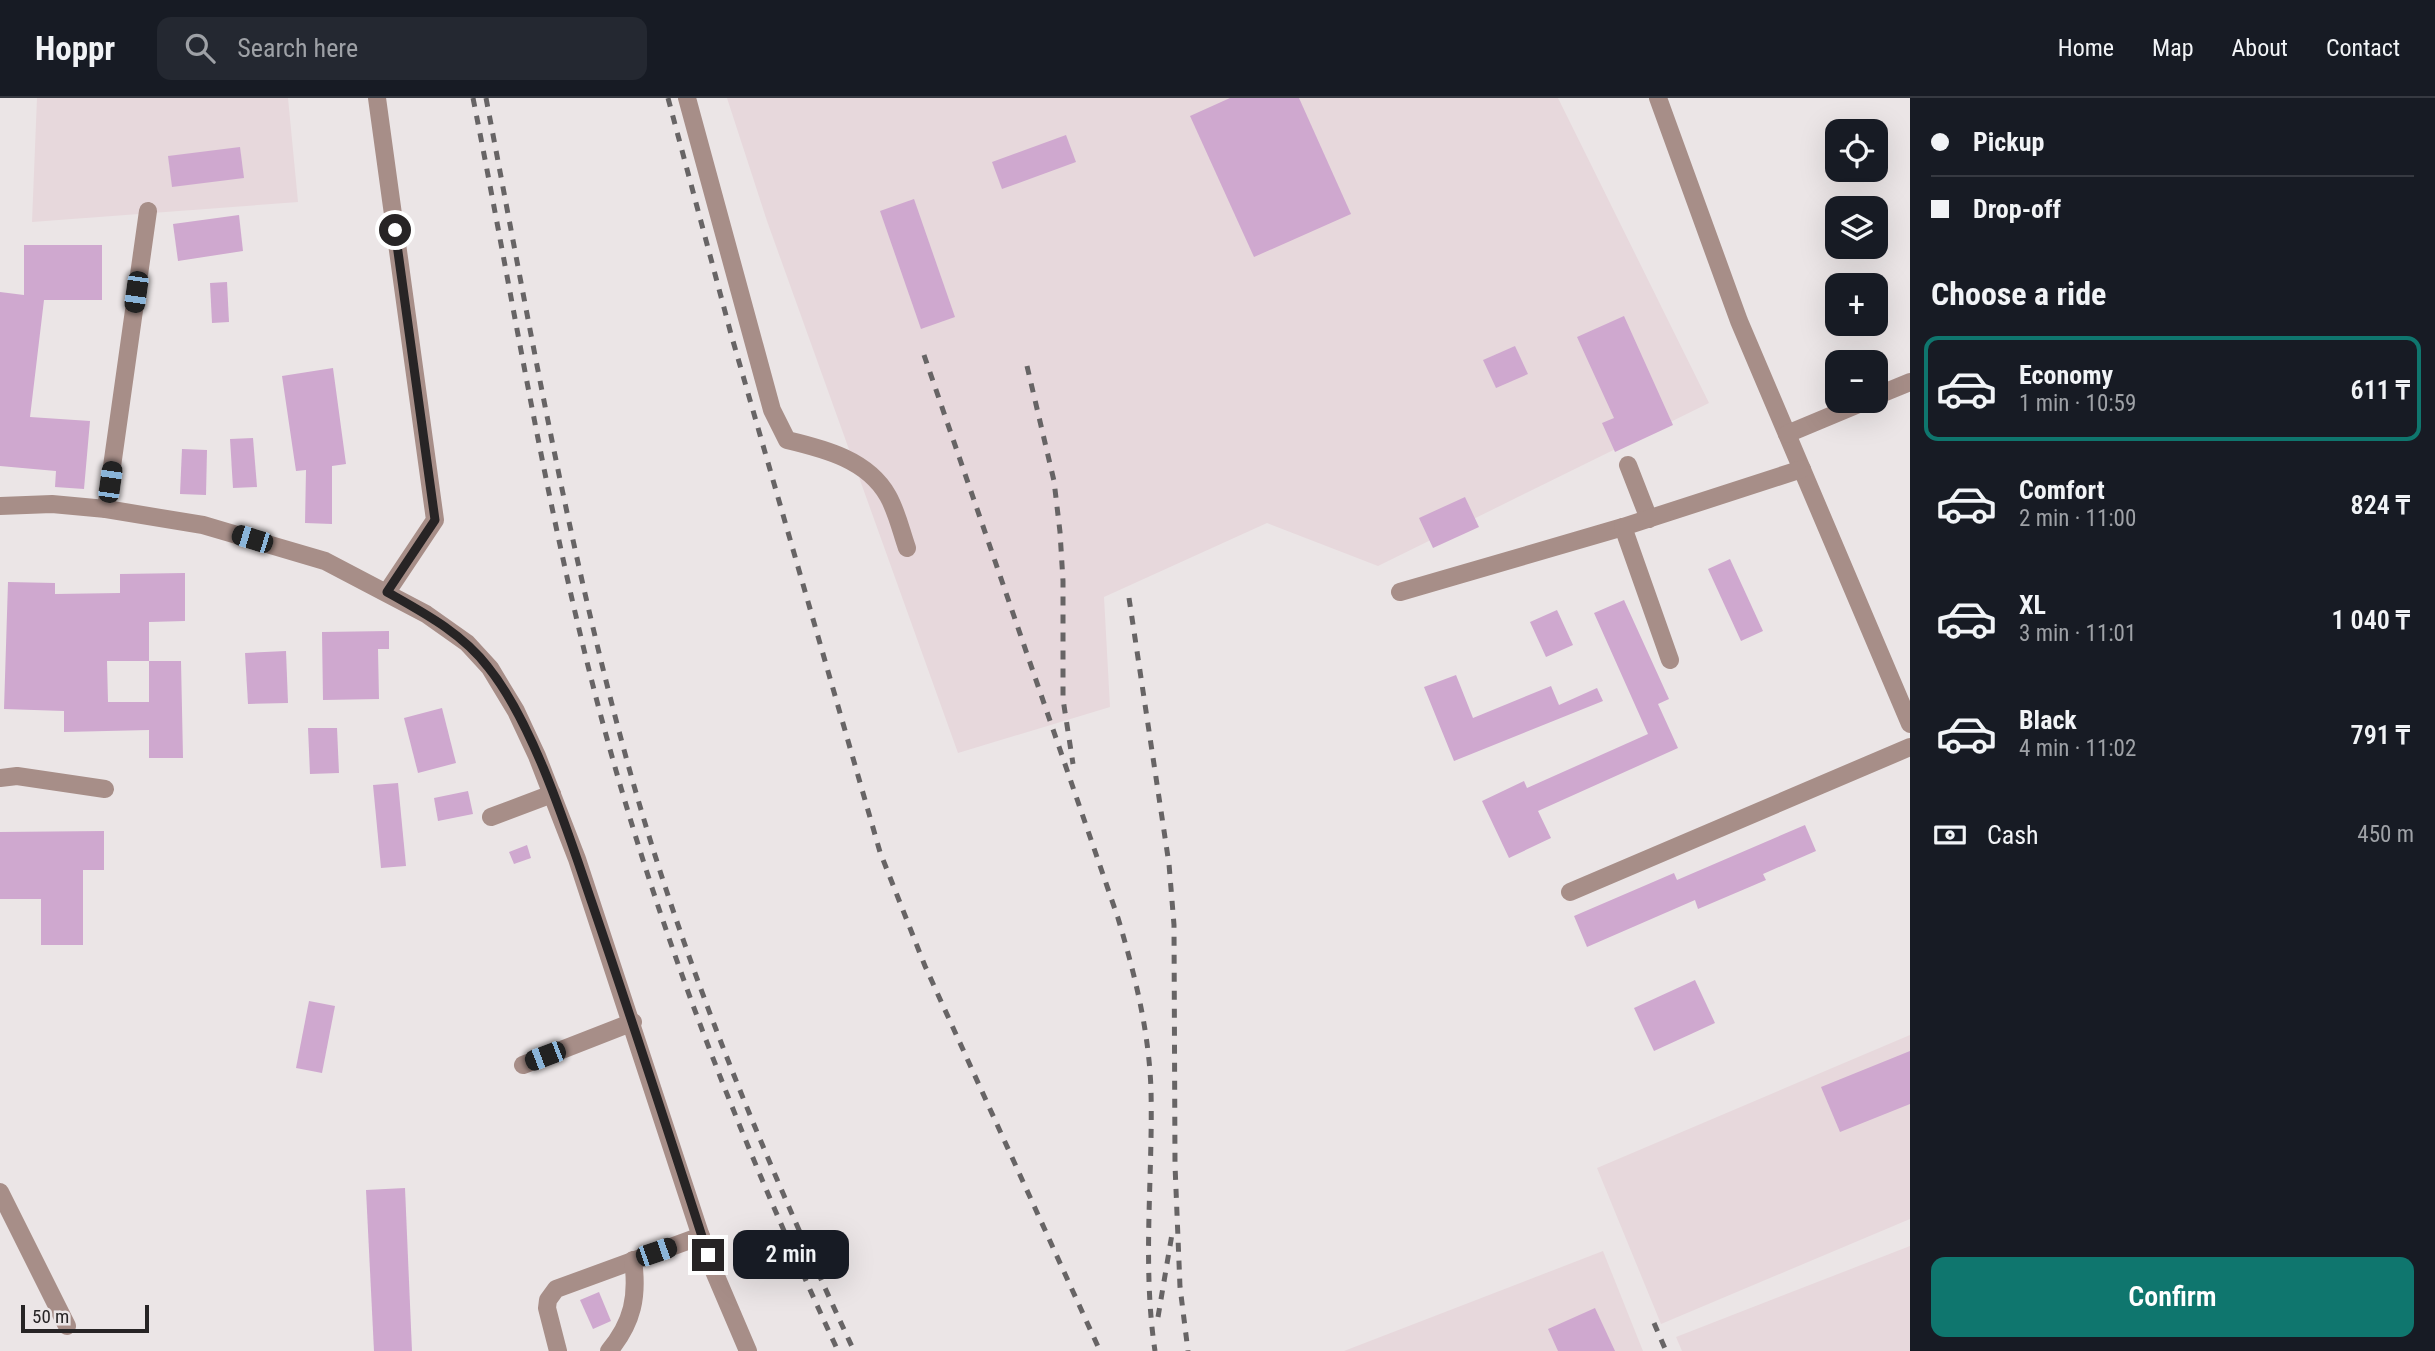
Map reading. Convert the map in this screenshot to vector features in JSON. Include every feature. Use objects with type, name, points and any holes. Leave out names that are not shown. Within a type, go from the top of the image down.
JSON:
[{"type":"street","points":[[377,98],[435,520],[387,592]]},
{"type":"street","points":[[687,98],[772,410],[787,440],[821,448],[862,466],[888,496],[907,548]]},
{"type":"street","points":[[1658,98],[1739,321],[1910,724]]},
{"type":"street","points":[[106,509],[148,211]]},
{"type":"street","points":[[1888,391],[1910,382]]},
{"type":"street","points":[[1787,434],[1837,413]]},
{"type":"street","points":[[1628,465],[1649,519]]},
{"type":"street","points":[[1400,592],[1623,527],[1802,469]]},
{"type":"street","points":[[0,506],[52,504],[106,509],[203,525],[325,561],[426,614],[467,643],[490,668],[516,711],[577,859],[633,1022],[701,1236],[748,1351]]},
{"type":"street","points":[[1623,527],[1670,660]]},
{"type":"street","points":[[1570,892],[1910,747]]},
{"type":"street","points":[[0,778],[17,776],[105,789]]},
{"type":"street","points":[[491,817],[552,794]]},
{"type":"street","points":[[523,1065],[633,1022]]},
{"type":"street","points":[[0,1192],[67,1326]]},
{"type":"street","points":[[558,1351],[547,1308],[552,1293],[563,1285],[701,1236]]},
{"type":"street","points":[[609,1351],[622,1335],[631,1316],[636,1284],[633,1260]]},
{"type":"shaded area","points":[[37,98],[288,98],[298,202],[32,222]]},
{"type":"shaded area","points":[[727,98],[1558,98],[1709,403],[1378,566],[1267,523],[1104,597],[1110,707],[958,753],[767,221]]},
{"type":"shaded area","points":[[1910,1035],[1910,1219],[1661,1324],[1597,1168]]},
{"type":"shaded area","points":[[1910,1246],[1910,1351],[1682,1351],[1676,1337]]},
{"type":"shaded area","points":[[1603,1251],[1643,1351],[1344,1351]]},
{"type":"building","points":[[1230,98],[1299,98],[1351,214],[1254,257],[1190,116]]},
{"type":"building","points":[[1066,135],[1076,162],[1002,189],[992,162]]},
{"type":"building","points":[[240,147],[244,178],[172,187],[168,156]]},
{"type":"building","points":[[914,199],[955,317],[921,329],[880,211]]},
{"type":"building","points":[[239,215],[243,251],[178,261],[173,224]]},
{"type":"building","points":[[24,245],[102,245],[102,300],[44,300],[30,417],[90,421],[84,489],[55,487],[56,471],[0,466],[0,292],[24,295]]},
{"type":"building","points":[[227,282],[229,322],[212,323],[210,283]]},
{"type":"building","points":[[1624,316],[1673,425],[1615,452],[1602,423],[1614,418],[1577,337]]},
{"type":"building","points":[[1515,346],[1528,374],[1496,388],[1483,360]]},
{"type":"building","points":[[333,368],[346,464],[332,466],[332,524],[305,523],[306,470],[296,471],[282,376]]},
{"type":"building","points":[[253,438],[257,487],[233,488],[230,439]]},
{"type":"building","points":[[182,449],[207,450],[206,495],[180,494]]},
{"type":"building","points":[[1465,497],[1479,527],[1433,548],[1419,518]]},
{"type":"building","points":[[1730,559],[1763,631],[1741,641],[1708,569]]},
{"type":"building","points":[[185,573],[185,621],[149,622],[149,661],[181,661],[183,758],[149,758],[149,730],[64,732],[64,711],[4,709],[8,582],[55,583],[55,594],[120,593],[120,574]],"holes":[[[107,661],[149,661],[149,702],[108,702]]]},
{"type":"building","points":[[1624,600],[1669,699],[1658,704],[1678,748],[1538,811],[1551,838],[1509,858],[1482,801],[1524,781],[1527,788],[1648,734],[1594,613]]},
{"type":"building","points":[[1557,610],[1573,645],[1546,657],[1530,622]]},
{"type":"building","points":[[389,631],[389,649],[378,649],[379,699],[323,700],[322,632]]},
{"type":"building","points":[[286,651],[288,703],[248,704],[245,653]]},
{"type":"building","points":[[1456,675],[1473,718],[1551,686],[1559,705],[1597,688],[1603,701],[1454,761],[1424,687]]},
{"type":"building","points":[[442,708],[456,763],[418,773],[404,718]]},
{"type":"building","points":[[308,728],[337,728],[339,773],[310,774]]},
{"type":"building","points":[[398,783],[406,866],[381,868],[373,785]]},
{"type":"building","points":[[468,791],[473,814],[438,821],[434,798]]},
{"type":"building","points":[[1805,825],[1816,851],[1763,874],[1766,880],[1698,909],[1695,900],[1587,947],[1574,916],[1674,873],[1677,880]]},
{"type":"building","points":[[104,831],[104,870],[83,870],[83,945],[41,945],[41,899],[0,899],[0,832]]},
{"type":"building","points":[[527,845],[531,858],[514,864],[509,852]]},
{"type":"building","points":[[1695,980],[1715,1023],[1654,1051],[1634,1008]]},
{"type":"building","points":[[309,1001],[335,1006],[322,1073],[296,1068]]},
{"type":"building","points":[[1910,1051],[1910,1104],[1840,1132],[1821,1087]]},
{"type":"building","points":[[405,1188],[412,1351],[374,1351],[366,1190]]},
{"type":"building","points":[[599,1292],[611,1321],[593,1329],[580,1300]]},
{"type":"building","points":[[1595,1308],[1615,1351],[1558,1351],[1548,1329]]},
{"type":"railway","points":[[473,98],[555,523],[594,691],[617,774],[663,922],[716,1067],[775,1210],[838,1351]]},
{"type":"railway","points":[[486,98],[568,518],[607,685],[651,843],[675,917],[730,1064],[854,1351]]},
{"type":"railway","points":[[668,98],[731,334],[880,852],[925,966],[1100,1351]]},
{"type":"railway","points":[[924,355],[1118,918],[1135,982],[1144,1025],[1151,1090],[1149,1286],[1155,1351]]},
{"type":"railway","points":[[1027,366],[1054,481],[1060,532],[1063,581],[1063,699],[1073,764]]},
{"type":"railway","points":[[1129,598],[1169,864],[1174,925],[1175,1165],[1180,1287],[1188,1351]]},
{"type":"railway","points":[[1158,1317],[1172,1234]]},
{"type":"railway","points":[[1654,1323],[1666,1351]]},
{"type":"route","points":[[395,230],[435,520],[387,592],[426,614],[467,643],[490,668],[516,711],[537,756],[577,859],[708,1255]]}]
